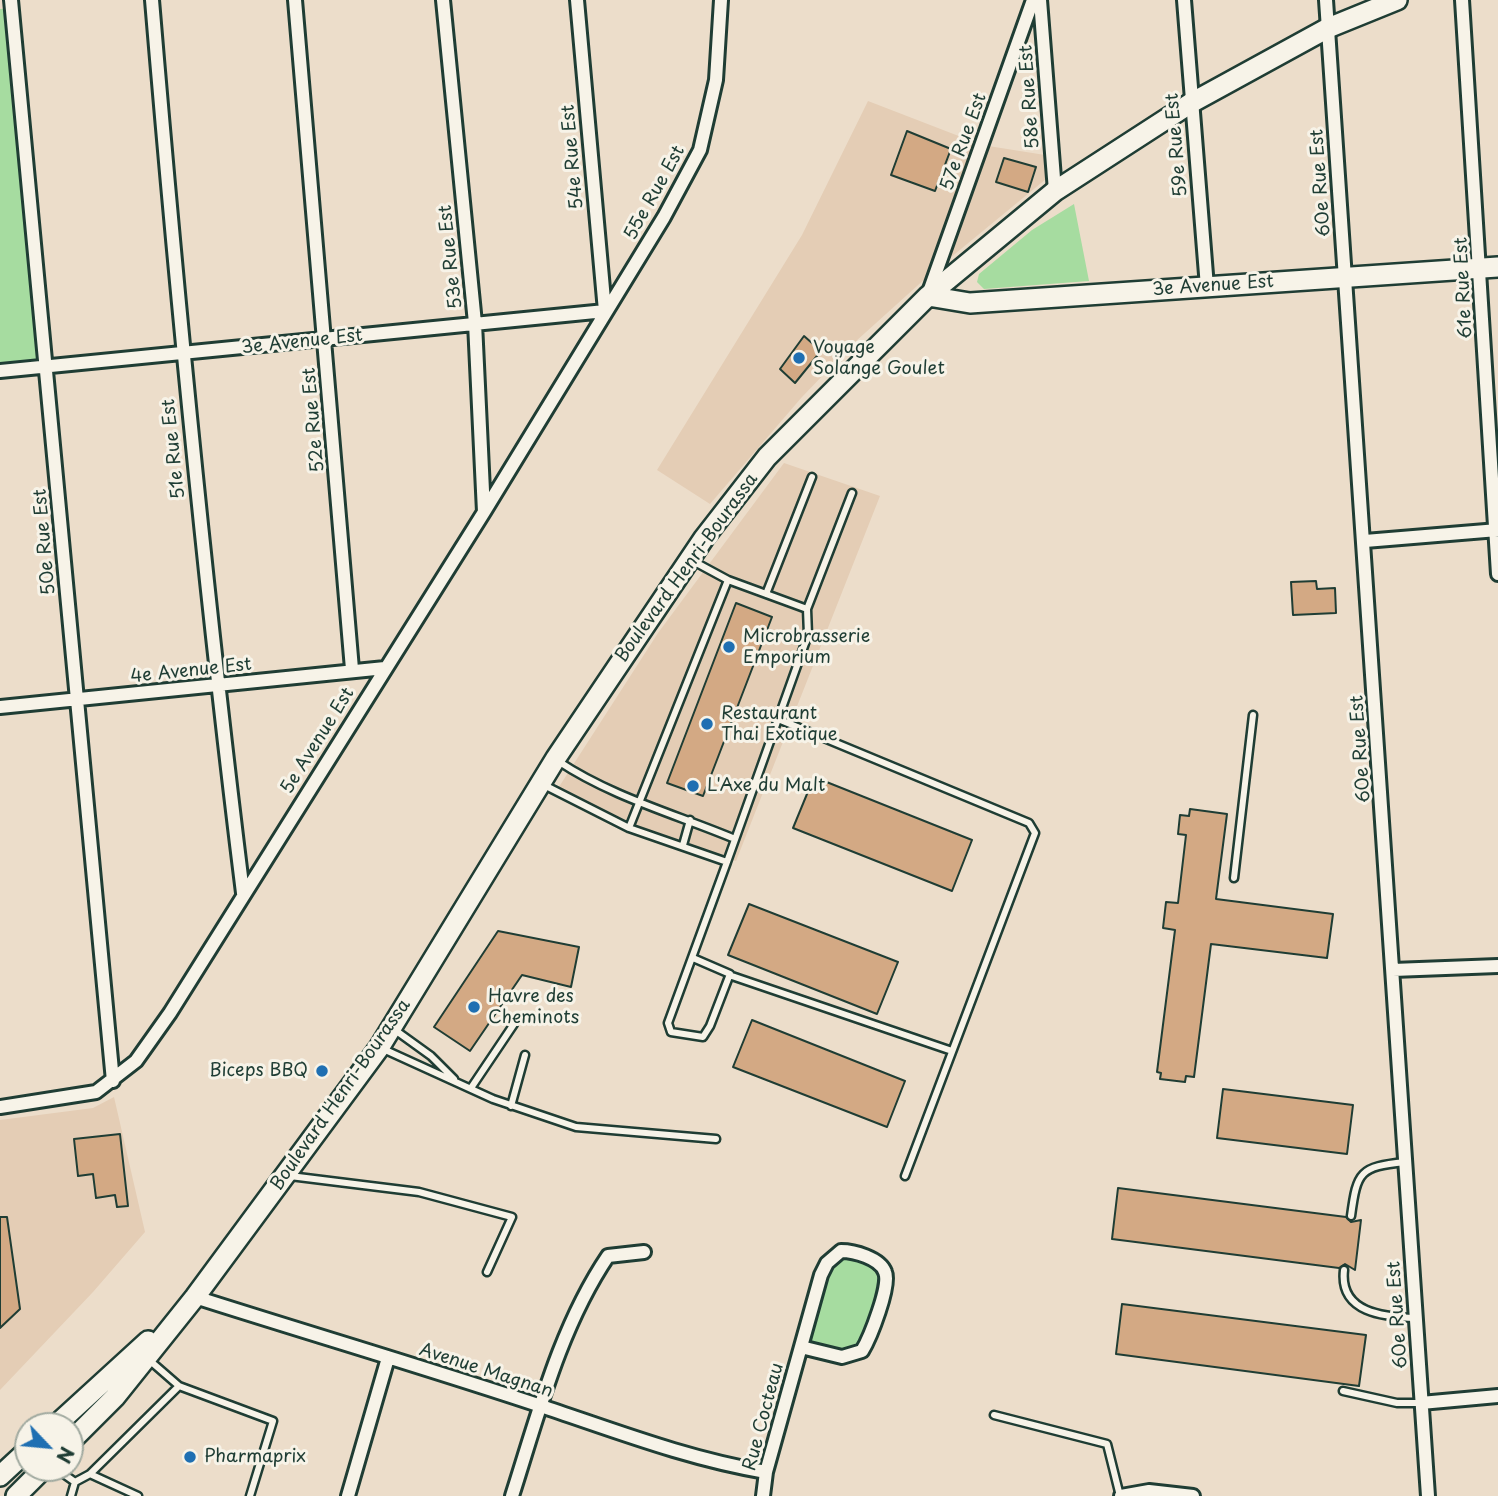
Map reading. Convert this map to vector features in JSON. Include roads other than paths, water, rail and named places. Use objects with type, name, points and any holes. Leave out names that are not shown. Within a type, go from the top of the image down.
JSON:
[{"type":"main road","name":"Boulevard Henri-Bourassa","points":[[84,1428],[115,1397],[195,1297],[379,1048],[555,760],[689,560],[767,457],[928,296],[1055,191],[1191,103],[1328,28],[1397,0]]},
{"type":"main road","name":"3e Avenue Est","points":[[928,296],[970,303],[1490,267]]},
{"type":"main road","name":"Boulevard Henri-Bourassa","points":[[70,1412],[195,1297]]},
{"type":"main road","points":[[0,1476],[14,1463]]},
{"type":"main road","points":[[16,1496],[30,1482]]},
{"type":"street","name":"51e Rue Est","points":[[152,0],[182,354],[217,687],[243,893]]},
{"type":"street","name":"52e Rue Est","points":[[295,0],[352,669]]},
{"type":"street","name":"53e Rue Est","points":[[443,0],[475,323],[484,512]]},
{"type":"street","name":"54e Rue Est","points":[[577,0],[605,311]]},
{"type":"street","name":"55e Rue Est","points":[[605,311],[664,217],[700,149],[716,80],[721,0]]},
{"type":"street","name":"57e Rue Est","points":[[928,296],[1033,0]]},
{"type":"street","name":"58e Rue Est","points":[[1040,0],[1055,191]]},
{"type":"street","name":"59e Rue Est","points":[[1184,0],[1207,287]]},
{"type":"street","name":"60e Rue Est","points":[[1326,0],[1365,541],[1428,1496]]},
{"type":"street","name":"61e Rue Est","points":[[1462,0],[1490,267],[1498,574]]},
{"type":"street","name":"50e Rue Est","points":[[8,6],[46,366],[113,1081]]},
{"type":"street","name":"3e Avenue Est","points":[[0,371],[605,311]]},
{"type":"street","name":"5e Avenue Est","points":[[0,1107],[96,1092],[113,1081],[142,1052],[484,512],[605,311]]},
{"type":"street","points":[[1365,541],[1496,530]]},
{"type":"street","name":"4e Avenue Est","points":[[0,707],[217,687],[352,669],[385,668]]},
{"type":"street","points":[[1392,971],[1498,966]]},
{"type":"street","name":"Rue Cocteau","points":[[763,1496],[766,1472],[821,1275],[834,1255],[841,1251],[853,1251],[881,1265],[886,1273],[886,1283],[870,1338],[862,1351],[842,1357],[801,1347]]},
{"type":"street","points":[[512,1496],[541,1406],[583,1292],[608,1256],[643,1252]]},
{"type":"street","name":"Avenue Magnan","points":[[195,1297],[541,1406],[664,1449],[716,1464],[766,1472]]},
{"type":"street","points":[[348,1496],[387,1358]]},
{"type":"street","points":[[1421,1403],[1498,1396]]},
{"type":"street","points":[[1120,1496],[1149,1491],[1193,1496]]},
{"type":"lane","points":[[766,594],[812,477]]},
{"type":"lane","points":[[730,975],[703,1037],[671,1032],[668,1023],[808,635],[807,609],[852,493]]},
{"type":"lane","points":[[689,560],[728,580],[807,609]]},
{"type":"lane","points":[[629,828],[728,580]]},
{"type":"lane","points":[[1234,878],[1253,715]]},
{"type":"lane","points":[[778,719],[1029,823],[1035,833],[905,1176]]},
{"type":"lane","points":[[555,760],[580,776],[641,803],[735,839]]},
{"type":"lane","points":[[540,783],[629,828],[727,862]]},
{"type":"lane","points":[[683,845],[690,820]]},
{"type":"lane","points":[[692,958],[730,975],[952,1051]]},
{"type":"lane","points":[[471,1088],[514,1024]]},
{"type":"lane","points":[[392,1027],[431,1056],[455,1080]]},
{"type":"lane","points":[[379,1048],[511,1106],[576,1128],[716,1139]]},
{"type":"lane","points":[[511,1106],[525,1055]]},
{"type":"lane","points":[[1351,1216],[1355,1189],[1360,1177],[1372,1166],[1405,1162]]},
{"type":"lane","points":[[285,1176],[419,1192],[512,1217],[487,1272]]},
{"type":"lane","points":[[1344,1270],[1343,1281],[1349,1295],[1362,1309],[1379,1316],[1416,1318]]},
{"type":"lane","points":[[146,1358],[179,1385],[273,1421],[250,1496]]},
{"type":"lane","points":[[84,1477],[179,1385]]},
{"type":"lane","points":[[1343,1391],[1397,1403],[1421,1403]]},
{"type":"lane","points":[[994,1415],[1107,1444],[1120,1496]]},
{"type":"lane","points":[[90,1474],[138,1496]]},
{"type":"lane","points":[[71,1496],[75,1482]]},
{"type":"place","name":"Voyage Solange Goulet","points":[[799,358]]},
{"type":"place","name":"Microbrasserie Emporium","points":[[729,647]]},
{"type":"place","name":"Restaurant Thai Exotique","points":[[707,724]]},
{"type":"place","name":"L'Axe du Malt","points":[[693,786]]},
{"type":"place","name":"Havre des Cheminots","points":[[474,1007]]},
{"type":"place","name":"Biceps BBQ","points":[[322,1071]]},
{"type":"place","name":"Pharmaprix","points":[[190,1457]]}]
